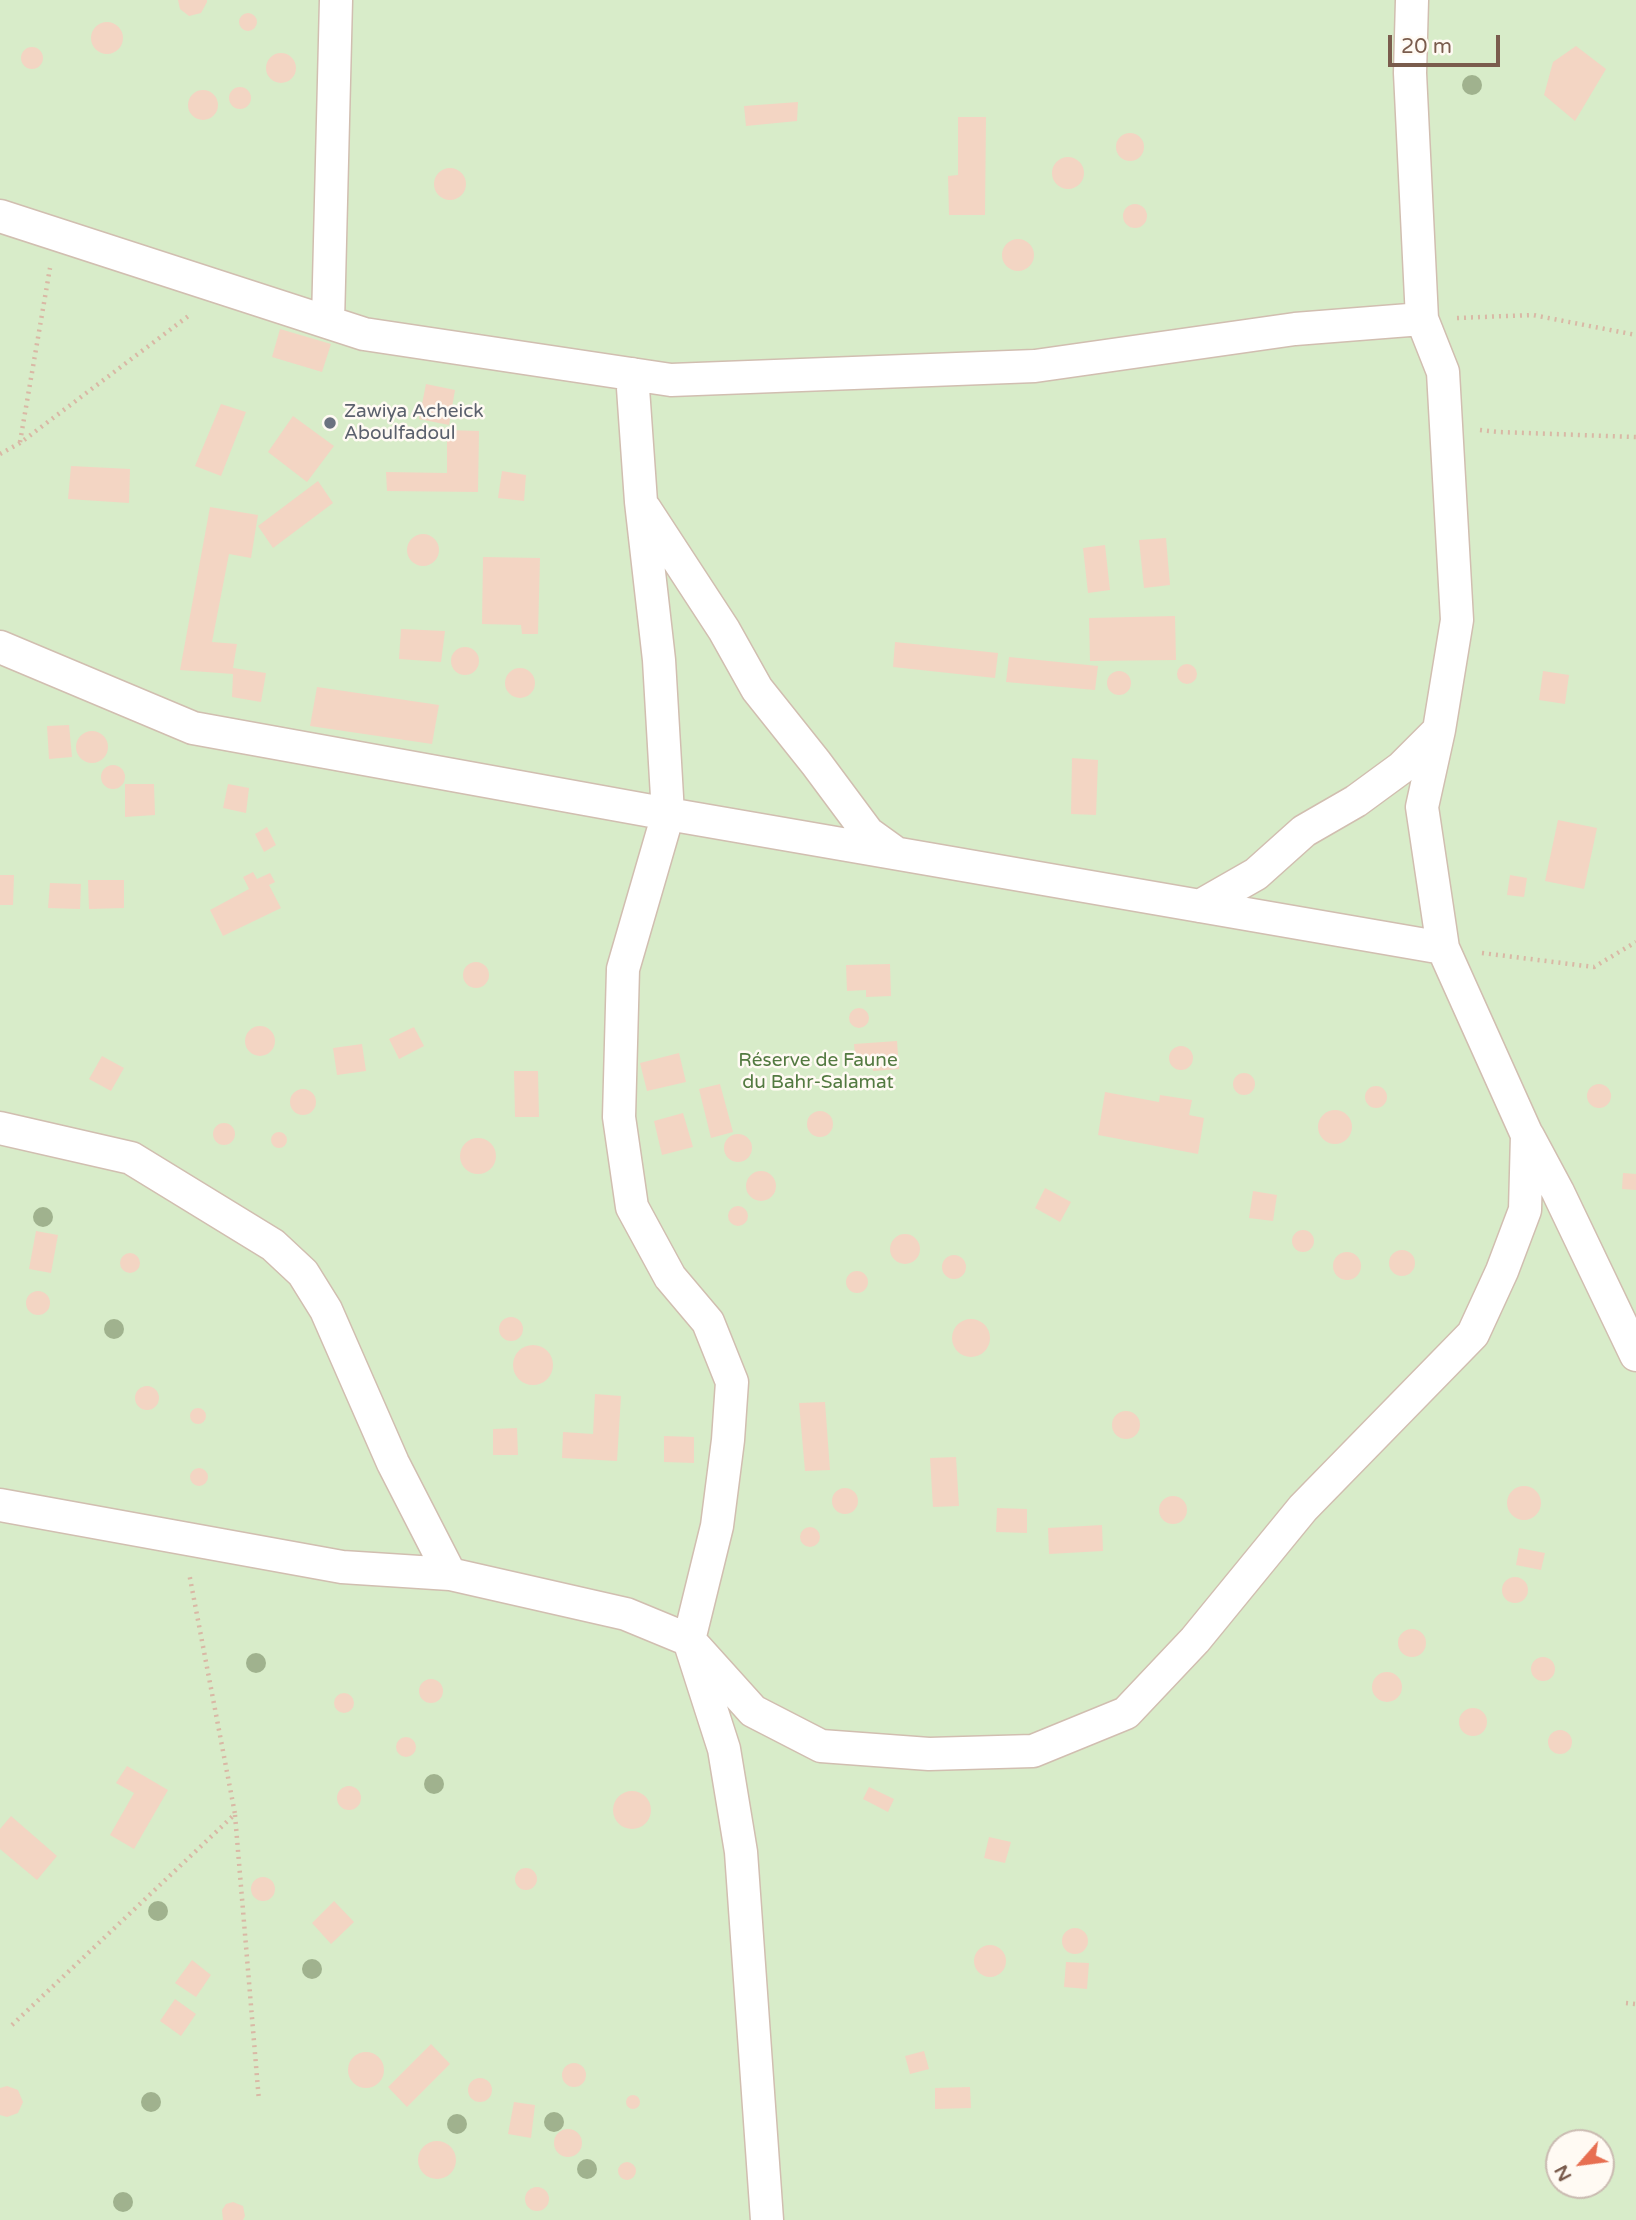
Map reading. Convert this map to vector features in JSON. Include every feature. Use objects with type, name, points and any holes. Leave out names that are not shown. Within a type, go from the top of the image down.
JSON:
[{"type":"street","points":[[328,322],[336,0]]},
{"type":"street","points":[[1412,0],[1410,73],[1422,319],[1443,372],[1457,620],[1439,730],[1422,807],[1443,948],[1527,1135],[1558,1192],[1636,1355]]},
{"type":"street","points":[[0,216],[364,334],[671,380],[1035,366],[1295,329],[1422,319]]},
{"type":"street","points":[[632,374],[641,502],[659,660],[668,814],[623,969],[620,1116],[632,1208],[670,1277],[708,1322],[732,1382],[717,1526],[689,1640],[724,1749],[741,1852],[767,2220]]},
{"type":"street","points":[[641,502],[724,630],[757,689],[816,762],[868,833],[896,853]]},
{"type":"street","points":[[0,647],[193,728],[668,814],[1443,948]]},
{"type":"street","points":[[1200,906],[1256,874],[1304,831],[1356,801],[1401,768],[1439,730]]},
{"type":"street","points":[[0,1128],[131,1158],[273,1245],[303,1273],[326,1310],[393,1463],[450,1574]]},
{"type":"street","points":[[0,1505],[342,1567],[450,1574],[626,1614],[689,1640],[753,1711],[821,1746],[929,1754],[1033,1751],[1126,1713],[1195,1640],[1303,1508],[1473,1334],[1502,1271],[1525,1210],[1527,1135]]},
{"type":"path","points":[[20,443],[56,234]]},
{"type":"path","points":[[0,454],[20,443],[225,288]]},
{"type":"path","points":[[1422,319],[1533,315],[1636,335]]},
{"type":"path","points":[[1447,425],[1499,432],[1636,437]]},
{"type":"path","points":[[1443,948],[1594,967],[1636,942]]},
{"type":"path","points":[[182,1538],[235,1814],[259,2102]]},
{"type":"path","points":[[12,2025],[235,1814]]},
{"type":"path","points":[[1626,2003],[1636,2004]]},
{"type":"green space","name":"Réserve de Faune du Bahr-Salamat","points":[[0,0],[1636,0],[1636,2220],[0,2220]]},
{"type":"building","points":[[178,0],[207,2],[201,13],[189,16],[180,9]]},
{"type":"building","points":[[248,13],[254,16],[257,22],[254,28],[248,31],[242,28],[239,22],[242,16]]},
{"type":"building","points":[[107,22],[118,27],[123,38],[118,49],[107,54],[96,49],[91,38],[96,27]]},
{"type":"building","points":[[1576,46],[1606,69],[1575,121],[1544,95],[1553,62]]},
{"type":"building","points":[[32,47],[40,50],[43,58],[40,66],[32,69],[24,66],[21,58],[24,50]]},
{"type":"building","points":[[281,53],[292,57],[296,68],[292,79],[281,83],[270,79],[266,68],[270,57]]},
{"type":"building","points":[[240,87],[248,90],[251,98],[248,106],[240,109],[232,106],[229,98],[232,90]]},
{"type":"building","points":[[203,90],[209,91],[217,99],[217,111],[209,119],[203,120],[197,119],[189,111],[188,105],[189,99],[197,91]]},
{"type":"building","points":[[798,102],[797,121],[746,126],[744,106]]},
{"type":"building","points":[[958,117],[986,117],[985,215],[949,215],[948,176],[958,175]]},
{"type":"building","points":[[1130,133],[1140,137],[1144,147],[1140,157],[1130,161],[1120,157],[1116,147],[1120,137]]},
{"type":"building","points":[[1068,157],[1080,161],[1084,173],[1080,185],[1068,189],[1056,185],[1052,173],[1056,161]]},
{"type":"building","points":[[450,168],[461,173],[466,184],[461,195],[450,200],[439,195],[434,184],[439,173]]},
{"type":"building","points":[[1135,204],[1144,207],[1147,216],[1144,225],[1135,228],[1126,225],[1123,216],[1126,207]]},
{"type":"building","points":[[1018,239],[1029,244],[1034,255],[1029,266],[1018,271],[1007,266],[1002,255],[1007,244]]},
{"type":"building","points":[[280,329],[331,344],[322,372],[272,357]]},
{"type":"building","points":[[426,384],[455,390],[449,425],[419,419]]},
{"type":"building","points":[[221,404],[246,412],[221,476],[195,466]]},
{"type":"building","points":[[293,416],[334,446],[307,482],[268,452]]},
{"type":"building","points":[[447,430],[479,431],[478,492],[387,491],[386,472],[447,473]]},
{"type":"building","points":[[71,466],[130,469],[129,503],[68,499]]},
{"type":"building","points":[[502,471],[526,475],[524,501],[498,498]]},
{"type":"building","points":[[318,481],[333,503],[273,548],[258,526]]},
{"type":"building","points":[[210,507],[258,515],[251,558],[229,554],[212,642],[237,644],[233,668],[266,673],[261,702],[232,697],[233,674],[180,670]]},
{"type":"building","points":[[423,534],[434,539],[439,550],[434,561],[423,566],[412,561],[407,550],[412,539]]},
{"type":"building","points":[[1166,538],[1170,585],[1144,588],[1139,540]]},
{"type":"building","points":[[1105,545],[1110,590],[1088,593],[1083,548]]},
{"type":"building","points":[[483,557],[540,558],[538,634],[522,634],[521,625],[482,624]]},
{"type":"building","points":[[1175,616],[1176,660],[1090,661],[1089,618]]},
{"type":"building","points":[[401,629],[445,631],[441,662],[399,659]]},
{"type":"building","points":[[895,642],[998,653],[995,678],[893,667]]},
{"type":"building","points":[[465,647],[475,651],[479,661],[475,671],[465,675],[455,671],[451,661],[455,651]]},
{"type":"building","points":[[1009,657],[1098,666],[1095,690],[1006,682]]},
{"type":"building","points":[[1187,664],[1194,667],[1197,674],[1194,681],[1187,684],[1180,681],[1177,674],[1180,667]]},
{"type":"building","points":[[520,668],[531,672],[535,683],[531,694],[520,698],[509,694],[505,683],[509,672]]},
{"type":"building","points":[[1119,671],[1127,675],[1131,683],[1127,691],[1119,695],[1111,691],[1107,683],[1111,675]]},
{"type":"building","points":[[1543,671],[1569,675],[1565,704],[1539,700]]},
{"type":"building","points":[[317,687],[439,705],[432,744],[310,726]]},
{"type":"building","points":[[69,725],[72,757],[49,759],[47,726]]},
{"type":"building","points":[[92,731],[103,736],[108,747],[103,758],[92,763],[81,758],[76,747],[81,736]]},
{"type":"building","points":[[1072,758],[1098,760],[1096,815],[1071,814]]},
{"type":"building","points":[[113,765],[124,772],[125,777],[118,788],[113,789],[102,782],[101,777],[108,766]]},
{"type":"building","points":[[125,784],[154,784],[155,815],[125,817]]},
{"type":"building","points":[[228,784],[249,788],[246,813],[223,808]]},
{"type":"building","points":[[1558,820],[1597,828],[1584,889],[1545,881]]},
{"type":"building","points":[[267,827],[276,845],[264,852],[255,834]]},
{"type":"building","points":[[253,872],[257,879],[270,873],[275,882],[269,885],[281,908],[223,936],[210,910],[249,889],[243,877]]},
{"type":"building","points":[[0,875],[14,875],[13,905],[0,905]]},
{"type":"building","points":[[1510,875],[1527,878],[1524,897],[1507,895]]},
{"type":"building","points":[[88,880],[124,880],[124,908],[89,909]]},
{"type":"building","points":[[50,883],[81,884],[80,909],[48,908]]},
{"type":"building","points":[[476,962],[486,965],[489,975],[486,985],[476,988],[466,985],[463,975],[466,965]]},
{"type":"building","points":[[890,964],[891,996],[866,997],[866,990],[847,991],[846,965]]},
{"type":"building","points":[[855,1008],[863,1008],[869,1018],[863,1028],[855,1028],[849,1022],[849,1014]]},
{"type":"building","points":[[260,1026],[271,1030],[275,1041],[271,1052],[260,1056],[249,1052],[245,1041],[249,1030]]},
{"type":"building","points":[[414,1027],[424,1046],[399,1059],[389,1039]]},
{"type":"building","points":[[897,1041],[899,1069],[873,1071],[873,1063],[856,1064],[854,1044]]},
{"type":"building","points":[[362,1044],[366,1071],[337,1075],[333,1048]]},
{"type":"building","points":[[1181,1046],[1190,1049],[1193,1058],[1190,1067],[1181,1070],[1172,1067],[1169,1058],[1172,1049]]},
{"type":"building","points":[[679,1053],[686,1082],[647,1091],[640,1063]]},
{"type":"building","points":[[102,1056],[124,1068],[111,1091],[89,1079]]},
{"type":"building","points":[[514,1071],[538,1071],[539,1117],[515,1117]]},
{"type":"building","points":[[1244,1073],[1252,1076],[1255,1084],[1252,1092],[1244,1095],[1236,1092],[1233,1084],[1236,1076]]},
{"type":"building","points":[[720,1084],[733,1132],[711,1138],[699,1089]]},
{"type":"building","points":[[1599,1084],[1608,1087],[1611,1096],[1608,1105],[1599,1108],[1590,1105],[1587,1096],[1590,1087]]},
{"type":"building","points":[[1376,1086],[1384,1089],[1387,1097],[1384,1105],[1376,1108],[1368,1105],[1365,1097],[1368,1089]]},
{"type":"building","points":[[303,1089],[312,1093],[316,1102],[312,1111],[303,1115],[294,1111],[290,1102],[294,1093]]},
{"type":"building","points":[[1105,1092],[1159,1102],[1160,1095],[1192,1100],[1189,1115],[1204,1118],[1198,1154],[1098,1135]]},
{"type":"building","points":[[1335,1110],[1347,1115],[1352,1127],[1347,1139],[1335,1144],[1323,1139],[1318,1127],[1323,1115]]},
{"type":"building","points":[[820,1111],[829,1115],[833,1124],[829,1133],[820,1137],[811,1133],[807,1124],[811,1115]]},
{"type":"building","points":[[683,1113],[693,1147],[662,1155],[654,1121]]},
{"type":"building","points":[[224,1123],[232,1126],[235,1134],[232,1142],[224,1145],[216,1142],[213,1134],[216,1126]]},
{"type":"building","points":[[276,1132],[282,1132],[287,1140],[285,1146],[276,1148],[271,1143],[271,1137]]},
{"type":"building","points":[[738,1134],[748,1138],[752,1148],[748,1158],[738,1162],[728,1158],[724,1148],[728,1138]]},
{"type":"building","points":[[478,1138],[491,1143],[496,1156],[491,1169],[478,1174],[465,1169],[460,1156],[465,1143]]},
{"type":"building","points":[[761,1171],[772,1175],[776,1186],[772,1197],[761,1201],[750,1197],[746,1186],[750,1175]]},
{"type":"building","points":[[1623,1173],[1636,1174],[1636,1190],[1622,1189]]},
{"type":"building","points":[[1045,1188],[1071,1202],[1060,1222],[1035,1208]]},
{"type":"building","points":[[1253,1191],[1277,1195],[1273,1221],[1249,1218]]},
{"type":"building","points":[[734,1206],[742,1206],[748,1216],[742,1226],[734,1226],[728,1220],[728,1212]]},
{"type":"building","points":[[1299,1230],[1307,1230],[1314,1237],[1314,1245],[1307,1252],[1299,1252],[1292,1245],[1292,1237]]},
{"type":"building","points":[[36,1231],[58,1235],[51,1273],[29,1269]]},
{"type":"building","points":[[905,1234],[915,1239],[920,1249],[915,1259],[905,1264],[895,1259],[890,1249],[895,1239]]},
{"type":"building","points":[[1402,1250],[1411,1254],[1415,1263],[1411,1272],[1402,1276],[1393,1272],[1389,1263],[1393,1254]]},
{"type":"building","points":[[1347,1252],[1357,1256],[1361,1266],[1357,1276],[1347,1280],[1337,1276],[1333,1266],[1337,1256]]},
{"type":"building","points":[[126,1253],[134,1253],[140,1263],[134,1273],[126,1273],[120,1267],[120,1259]]},
{"type":"building","points":[[954,1255],[963,1258],[966,1267],[963,1276],[954,1279],[945,1276],[942,1267],[945,1258]]},
{"type":"building","points":[[857,1271],[865,1274],[868,1282],[865,1290],[857,1293],[849,1290],[846,1282],[849,1274]]},
{"type":"building","points":[[38,1291],[46,1295],[50,1303],[46,1311],[38,1315],[30,1311],[26,1303],[30,1295]]},
{"type":"building","points":[[511,1317],[519,1321],[523,1329],[519,1337],[511,1341],[503,1337],[499,1329],[503,1321]]},
{"type":"building","points":[[971,1319],[984,1325],[990,1338],[984,1351],[971,1357],[958,1351],[952,1338],[958,1325]]},
{"type":"building","points":[[533,1345],[541,1346],[547,1351],[552,1357],[552,1373],[547,1379],[541,1384],[533,1385],[525,1384],[519,1379],[514,1373],[513,1365],[514,1357],[519,1351],[525,1346]]},
{"type":"building","points":[[147,1386],[155,1390],[159,1398],[155,1406],[147,1410],[139,1406],[135,1398],[139,1390]]},
{"type":"building","points":[[595,1394],[621,1396],[617,1461],[562,1458],[563,1432],[593,1434]]},
{"type":"building","points":[[825,1402],[830,1470],[805,1471],[799,1403]]},
{"type":"building","points":[[195,1408],[201,1408],[206,1416],[204,1422],[195,1424],[190,1419],[190,1413]]},
{"type":"building","points":[[1126,1411],[1136,1415],[1140,1425],[1136,1435],[1126,1439],[1116,1435],[1112,1425],[1116,1415]]},
{"type":"building","points":[[517,1428],[518,1455],[493,1455],[493,1429]]},
{"type":"building","points":[[664,1436],[694,1437],[694,1463],[664,1462]]},
{"type":"building","points":[[956,1457],[959,1506],[933,1507],[930,1458]]},
{"type":"building","points":[[195,1468],[203,1468],[208,1477],[206,1484],[195,1486],[190,1481],[190,1473]]},
{"type":"building","points":[[1524,1486],[1536,1491],[1541,1503],[1536,1515],[1524,1520],[1512,1515],[1507,1503],[1512,1491]]},
{"type":"building","points":[[845,1488],[854,1492],[858,1501],[854,1510],[845,1514],[836,1510],[832,1501],[836,1492]]},
{"type":"building","points":[[1173,1496],[1183,1500],[1187,1510],[1183,1520],[1173,1524],[1163,1520],[1159,1510],[1163,1500]]},
{"type":"building","points":[[997,1508],[1027,1509],[1027,1533],[996,1532]]},
{"type":"building","points":[[1102,1525],[1103,1551],[1049,1554],[1048,1528]]},
{"type":"building","points":[[810,1527],[817,1530],[820,1537],[817,1544],[810,1547],[803,1544],[800,1537],[803,1530]]},
{"type":"building","points":[[1519,1548],[1545,1553],[1541,1570],[1516,1565]]},
{"type":"building","points":[[1515,1577],[1524,1581],[1528,1590],[1524,1599],[1515,1603],[1506,1599],[1502,1590],[1506,1581]]},
{"type":"building","points":[[1412,1629],[1422,1633],[1426,1643],[1422,1653],[1412,1657],[1402,1653],[1398,1643],[1402,1633]]},
{"type":"building","points":[[1543,1657],[1552,1660],[1555,1669],[1552,1678],[1543,1681],[1534,1678],[1531,1669],[1534,1660]]},
{"type":"building","points":[[1387,1672],[1393,1673],[1401,1681],[1401,1693],[1393,1701],[1387,1702],[1381,1701],[1373,1693],[1372,1687],[1373,1681],[1381,1673]]},
{"type":"building","points":[[431,1679],[439,1683],[443,1691],[439,1699],[431,1703],[423,1699],[419,1691],[423,1683]]},
{"type":"building","points":[[344,1693],[351,1696],[354,1703],[351,1710],[344,1713],[337,1710],[334,1703],[337,1696]]},
{"type":"building","points":[[1473,1708],[1483,1712],[1487,1722],[1483,1732],[1473,1736],[1463,1732],[1459,1722],[1463,1712]]},
{"type":"building","points":[[1560,1730],[1571,1737],[1572,1742],[1565,1753],[1560,1754],[1549,1747],[1548,1742],[1555,1731]]},
{"type":"building","points":[[406,1737],[413,1740],[416,1747],[413,1754],[406,1757],[399,1754],[396,1747],[399,1740]]},
{"type":"building","points":[[127,1766],[168,1790],[134,1849],[110,1835],[134,1793],[116,1783]]},
{"type":"building","points":[[349,1786],[360,1793],[361,1798],[354,1809],[349,1810],[338,1803],[337,1798],[344,1787]]},
{"type":"building","points":[[869,1787],[894,1799],[888,1812],[863,1799]]},
{"type":"building","points":[[632,1791],[645,1797],[651,1810],[645,1823],[632,1829],[619,1823],[613,1810],[619,1797]]},
{"type":"building","points":[[11,1816],[57,1856],[37,1880],[0,1849],[0,1829]]},
{"type":"building","points":[[989,1837],[1011,1842],[1005,1863],[984,1858]]},
{"type":"building","points":[[526,1868],[534,1871],[537,1879],[534,1887],[526,1890],[518,1887],[515,1879],[518,1871]]},
{"type":"building","points":[[263,1877],[274,1884],[275,1889],[268,1900],[263,1901],[252,1894],[251,1889],[258,1878]]},
{"type":"building","points":[[334,1901],[354,1922],[331,1944],[312,1923]]},
{"type":"building","points":[[1075,1928],[1084,1932],[1088,1941],[1084,1950],[1075,1954],[1066,1950],[1062,1941],[1066,1932]]},
{"type":"building","points":[[990,1945],[1001,1950],[1006,1961],[1001,1972],[990,1977],[979,1972],[974,1961],[979,1950]]},
{"type":"building","points":[[192,1960],[211,1975],[196,1997],[175,1983]]},
{"type":"building","points":[[1066,1962],[1089,1963],[1087,1989],[1064,1987]]},
{"type":"building","points":[[175,1999],[196,2014],[181,2036],[160,2021]]},
{"type":"building","points":[[431,2044],[450,2064],[407,2107],[388,2087]]},
{"type":"building","points":[[924,2051],[929,2069],[910,2074],[905,2056]]},
{"type":"building","points":[[366,2052],[379,2057],[384,2070],[379,2083],[366,2088],[353,2083],[348,2070],[353,2057]]},
{"type":"building","points":[[574,2063],[583,2066],[586,2075],[583,2084],[574,2087],[565,2084],[562,2075],[565,2066]]},
{"type":"building","points":[[480,2078],[488,2082],[492,2090],[488,2098],[480,2102],[472,2098],[468,2090],[472,2082]]},
{"type":"building","points":[[7,2086],[18,2090],[23,2102],[18,2113],[7,2117],[0,2115],[0,2088]]},
{"type":"building","points":[[970,2087],[971,2108],[935,2109],[935,2088]]},
{"type":"building","points":[[630,2095],[636,2095],[640,2102],[636,2109],[630,2109],[626,2105],[626,2099]]},
{"type":"building","points":[[514,2102],[535,2105],[531,2138],[508,2134]]},
{"type":"building","points":[[568,2129],[578,2133],[582,2143],[578,2153],[568,2157],[558,2153],[554,2143],[558,2133]]},
{"type":"building","points":[[437,2141],[450,2147],[456,2160],[450,2173],[437,2179],[424,2173],[418,2160],[424,2147]]},
{"type":"building","points":[[623,2162],[631,2162],[636,2171],[634,2178],[623,2180],[618,2175],[618,2167]]},
{"type":"building","points":[[537,2187],[548,2194],[549,2199],[542,2210],[537,2211],[526,2204],[525,2199],[532,2188]]},
{"type":"building","points":[[233,2202],[243,2206],[243,2220],[223,2220],[222,2210],[226,2204]]},
{"type":"place","name":"Zawiya Acheick Aboulfadoul","points":[[330,423]]}]
